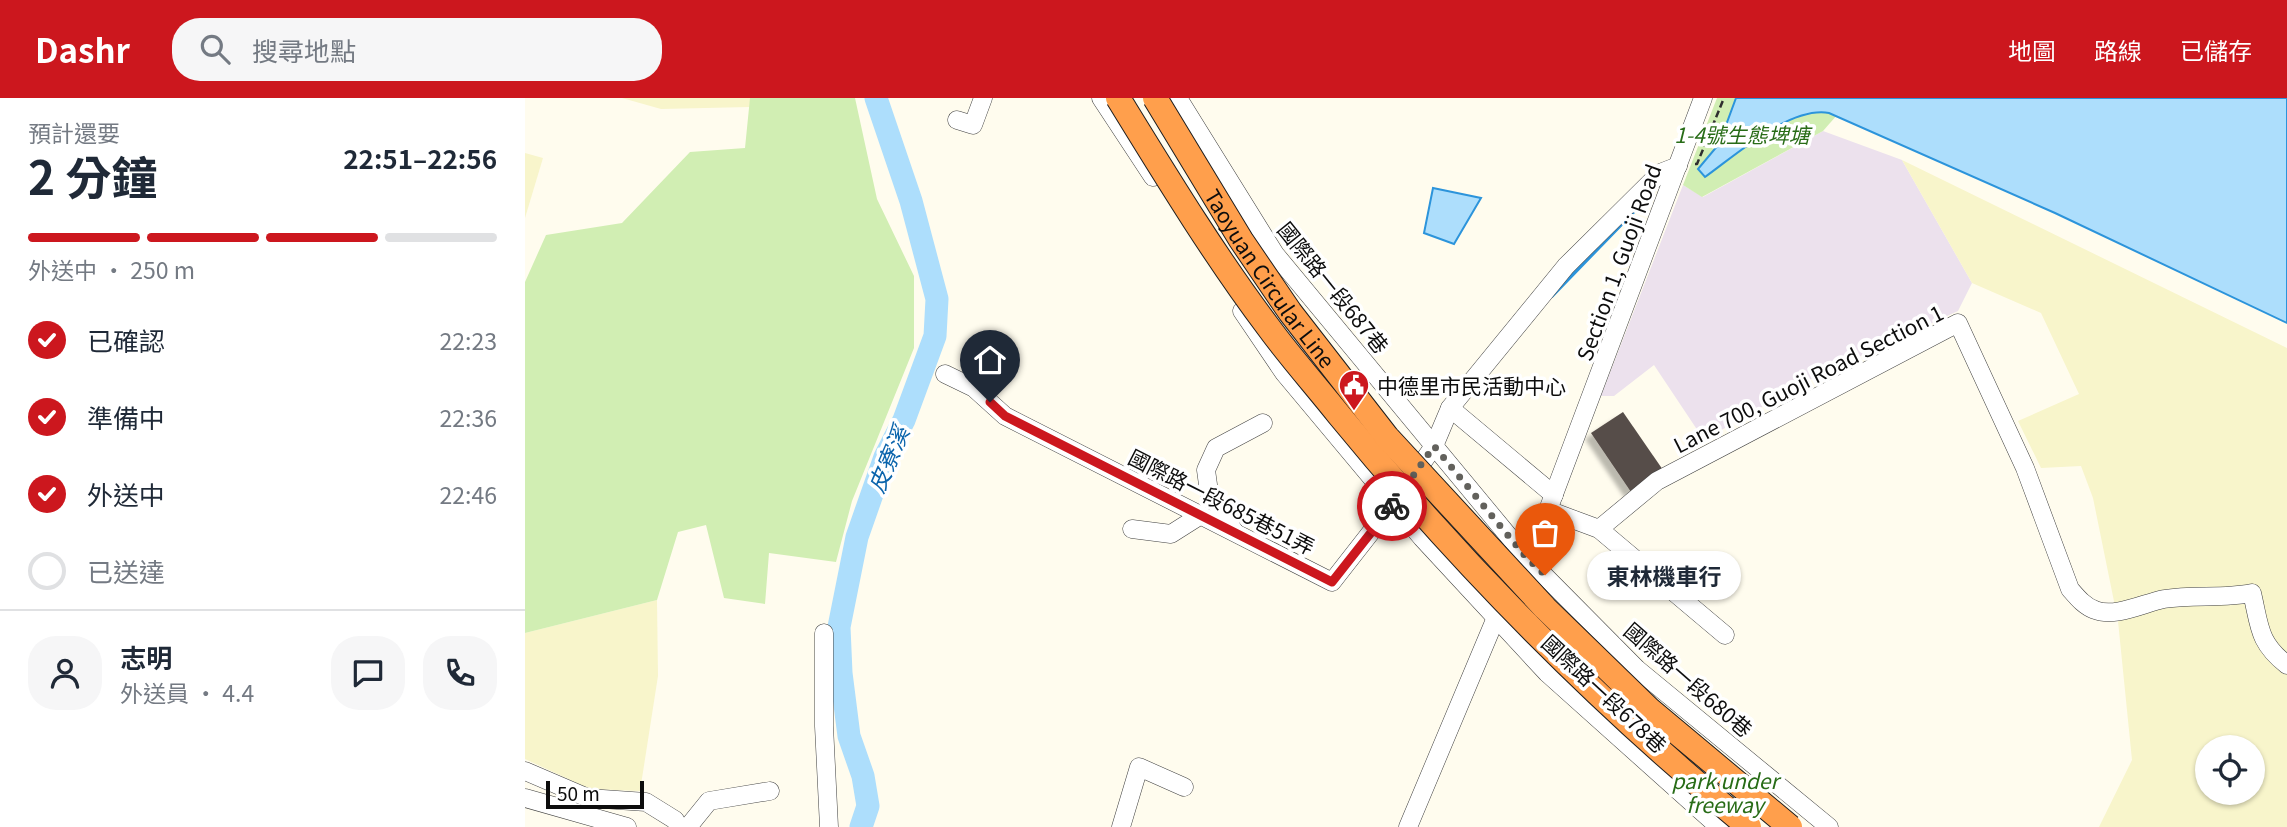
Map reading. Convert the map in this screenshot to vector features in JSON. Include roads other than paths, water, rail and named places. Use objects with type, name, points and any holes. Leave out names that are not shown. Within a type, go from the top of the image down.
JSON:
[{"type":"highway","name":"Taoyuan Circular Line","points":[[1118,98],[1160,167],[1269,329],[1440,534],[1528,625],[1669,761],[1749,827]]},
{"type":"highway","name":"Taoyuan Circular Line","points":[[1154,98],[1241,240],[1290,313],[1387,437],[1545,608],[1650,710],[1790,827]]},
{"type":"street","points":[[957,120],[973,125],[983,98]]},
{"type":"street","name":"國際路一段678巷","points":[[1101,98],[1284,373],[1393,504],[1547,673],[1719,827]]},
{"type":"street","name":"國際路一段687巷","points":[[1178,98],[1275,254],[1526,557]]},
{"type":"street","name":"Section 1, Guoji Road","points":[[1408,827],[1495,617],[1551,502],[1703,98]]},
{"type":"street","name":"國際路一段685巷51弄","points":[[945,374],[974,388],[1005,416],[1332,582],[1434,446],[1450,408],[1566,266],[1660,173],[1678,166]]},
{"type":"street","name":"Lane 700, Guoji Road Section 1","points":[[1599,529],[1657,481],[1958,323],[2025,468],[2070,589],[2083,603],[2095,610],[2109,612],[2167,598],[2233,597],[2252,593],[2263,641],[2272,653],[2287,665]]},
{"type":"street","points":[[1450,408],[1551,502],[1599,529],[1724,635]]},
{"type":"street","points":[[1236,534],[1209,492],[1206,470],[1216,448],[1263,423]]},
{"type":"street","points":[[1132,529],[1171,534],[1201,516]]},
{"type":"street","name":"國際路一段680巷","points":[[1526,557],[1637,669],[1829,827]]},
{"type":"street","points":[[824,633],[824,726],[829,827]]},
{"type":"street","points":[[1121,827],[1139,767],[1184,787]]},
{"type":"street","points":[[525,771],[588,798],[646,802],[675,820],[679,827]]},
{"type":"street","points":[[688,827],[709,802],[770,791]]},
{"type":"street","points":[[525,797],[627,827]]},
{"type":"water","points":[[1736,98],[2287,98],[2287,323],[2055,213],[1829,113],[1814,113],[1781,124],[1705,177],[1698,169],[1719,144]]},
{"type":"water","points":[[1433,188],[1481,198],[1454,244],[1424,233]]},
{"type":"waterway","name":"皮寮溪","points":[[861,827],[868,806],[863,776],[849,736],[841,673],[839,627],[857,537],[885,457],[904,420],[935,336],[937,299],[911,201],[876,98]]},
{"type":"waterway","points":[[1552,296],[1647,198]]},
{"type":"place","name":"中德里市民活動中心","points":[[1354,412]]},
{"type":"place","name":"東林機車行","points":[[1545,575]]},
{"type":"park label","name":"1-4號生態埤塘","points":[[1742,134]]},
{"type":"park label","name":"park under freeway","points":[[1725,792]]}]
